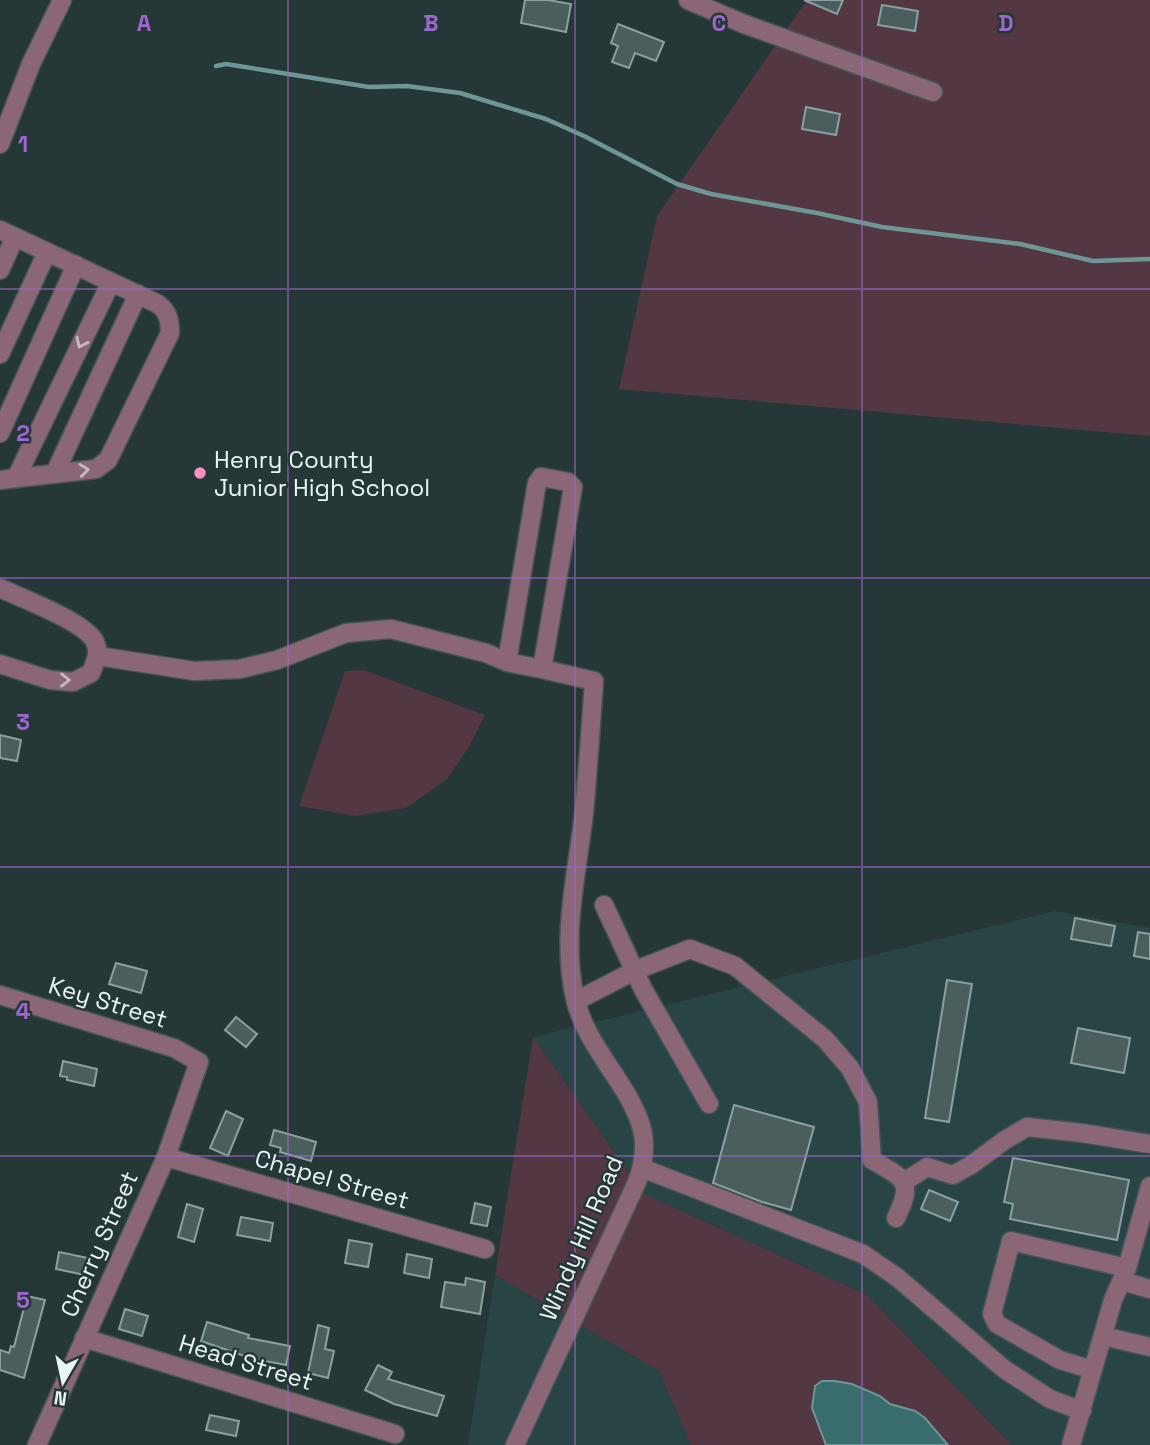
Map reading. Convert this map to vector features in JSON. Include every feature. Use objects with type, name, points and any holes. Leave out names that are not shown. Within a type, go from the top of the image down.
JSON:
[{"type":"street","points":[[0,144],[31,64],[62,0]]},
{"type":"street","points":[[688,0],[744,24],[933,92]]},
{"type":"street","points":[[0,270],[7,234],[158,304],[168,316],[170,333],[108,460],[96,468],[8,479]]},
{"type":"street","points":[[0,354],[47,252]]},
{"type":"street","points":[[0,432],[76,265]]},
{"type":"street","points":[[8,479],[111,282]]},
{"type":"street","points":[[55,473],[138,294]]},
{"type":"street","points":[[98,656],[194,671],[240,669],[277,660],[346,633],[391,629],[486,653],[507,662],[542,669],[573,487],[568,482],[541,477],[537,483],[507,662]]},
{"type":"street","points":[[0,588],[82,626],[94,640],[98,656],[91,673],[73,682],[50,680],[0,664]]},
{"type":"street","name":"Windy Hill Road","points":[[515,1445],[618,1226],[642,1168],[644,1143],[642,1129],[632,1106],[585,1029],[571,977],[569,942],[594,681],[542,669]]},
{"type":"street","points":[[604,905],[643,989],[709,1104]]},
{"type":"street","points":[[576,1001],[636,970],[690,949],[735,966],[825,1040],[850,1068],[868,1102],[873,1160],[895,1173],[904,1182],[906,1197],[896,1217]]},
{"type":"street","name":"Key Street","points":[[0,995],[174,1048],[200,1062]]},
{"type":"street","name":"Cherry Street","points":[[37,1445],[166,1157],[200,1062]]},
{"type":"street","points":[[904,1182],[928,1167],[953,1175],[1027,1128],[1082,1133],[1150,1144]]},
{"type":"street","name":"Chapel Street","points":[[166,1157],[485,1249]]},
{"type":"street","points":[[642,1168],[863,1254],[898,1278],[1004,1369],[1050,1399],[1082,1411]]},
{"type":"street","points":[[1071,1445],[1113,1300],[1125,1275],[1148,1209],[1150,1186]]},
{"type":"street","points":[[1093,1370],[1060,1360],[997,1324],[992,1314],[1011,1241],[1125,1275],[1150,1289]]},
{"type":"street","points":[[1103,1336],[1150,1348]]},
{"type":"street","name":"Head Street","points":[[84,1338],[395,1434]]},
{"type":"shaded area","points":[[807,0],[1150,0],[1150,436],[619,389],[657,216]]},
{"type":"shaded area","points":[[364,670],[485,715],[469,747],[447,779],[406,808],[355,816],[299,806],[345,671]]},
{"type":"shaded area","points":[[1055,911],[1150,928],[1150,1445],[1012,1445],[867,1295],[644,1194],[533,1037]]},
{"type":"shaded area","points":[[533,1037],[644,1194],[867,1295],[1012,1445],[691,1445],[659,1371],[495,1275]]},
{"type":"shaded area","points":[[495,1275],[659,1371],[691,1445],[468,1445]]},
{"type":"water","points":[[822,1381],[852,1384],[880,1396],[890,1404],[915,1411],[925,1418],[948,1445],[826,1445],[812,1408],[815,1386]]},
{"type":"building","points":[[525,0],[571,4],[566,32],[521,23]]},
{"type":"building","points":[[804,0],[843,0],[837,14]]},
{"type":"building","points":[[882,5],[918,11],[915,31],[878,25]]},
{"type":"building","points":[[618,24],[664,42],[656,61],[635,53],[629,68],[612,62],[618,46],[611,43]]},
{"type":"building","points":[[806,107],[840,114],[836,135],[802,129]]},
{"type":"building","points":[[0,735],[21,740],[17,761],[0,758]]},
{"type":"building","points":[[1075,918],[1115,926],[1111,946],[1071,939]]},
{"type":"building","points":[[1138,932],[1150,934],[1150,959],[1134,956]]},
{"type":"building","points":[[116,963],[147,971],[141,993],[109,984]]},
{"type":"building","points":[[947,980],[972,984],[949,1122],[925,1118]]},
{"type":"building","points":[[236,1017],[257,1034],[246,1047],[225,1030]]},
{"type":"building","points":[[1078,1028],[1130,1038],[1124,1073],[1071,1063]]},
{"type":"building","points":[[63,1061],[97,1069],[94,1086],[60,1076]]},
{"type":"building","points":[[734,1105],[814,1127],[791,1210],[713,1183]]},
{"type":"building","points":[[226,1111],[243,1119],[228,1156],[210,1148]]},
{"type":"building","points":[[274,1130],[316,1142],[311,1161],[280,1152],[281,1148],[270,1145]]},
{"type":"building","points":[[1013,1158],[1129,1180],[1117,1240],[1010,1219],[1013,1204],[1004,1202]]},
{"type":"building","points":[[929,1190],[958,1202],[950,1221],[921,1209]]},
{"type":"building","points":[[475,1203],[491,1207],[487,1226],[471,1223]]},
{"type":"building","points":[[187,1204],[203,1209],[194,1242],[178,1237]]},
{"type":"building","points":[[241,1217],[273,1223],[270,1241],[237,1235]]},
{"type":"building","points":[[349,1240],[372,1244],[368,1267],[345,1263]]},
{"type":"building","points":[[59,1252],[88,1258],[85,1275],[56,1269]]},
{"type":"building","points":[[407,1254],[432,1259],[429,1278],[404,1273]]},
{"type":"building","points":[[466,1278],[485,1282],[480,1314],[441,1307],[445,1282],[465,1285]]},
{"type":"building","points":[[27,1296],[45,1300],[24,1378],[0,1370],[0,1350],[9,1353],[11,1346],[14,1347]]},
{"type":"building","points":[[125,1309],[148,1316],[142,1336],[119,1329]]},
{"type":"building","points":[[207,1322],[249,1335],[248,1338],[290,1346],[286,1365],[250,1358],[201,1341]]},
{"type":"building","points":[[318,1325],[329,1328],[325,1349],[334,1351],[328,1378],[308,1373]]},
{"type":"building","points":[[378,1365],[392,1372],[388,1379],[444,1396],[437,1416],[394,1404],[365,1390]]},
{"type":"building","points":[[210,1415],[239,1421],[236,1436],[206,1430]]},
{"type":"waterway","points":[[216,66],[226,64],[369,87],[407,86],[460,93],[546,119],[677,184],[711,194],[882,227],[1020,244],[1093,261],[1150,259]]},
{"type":"place","name":"Henry County Junior High School","points":[[200,473]]}]
